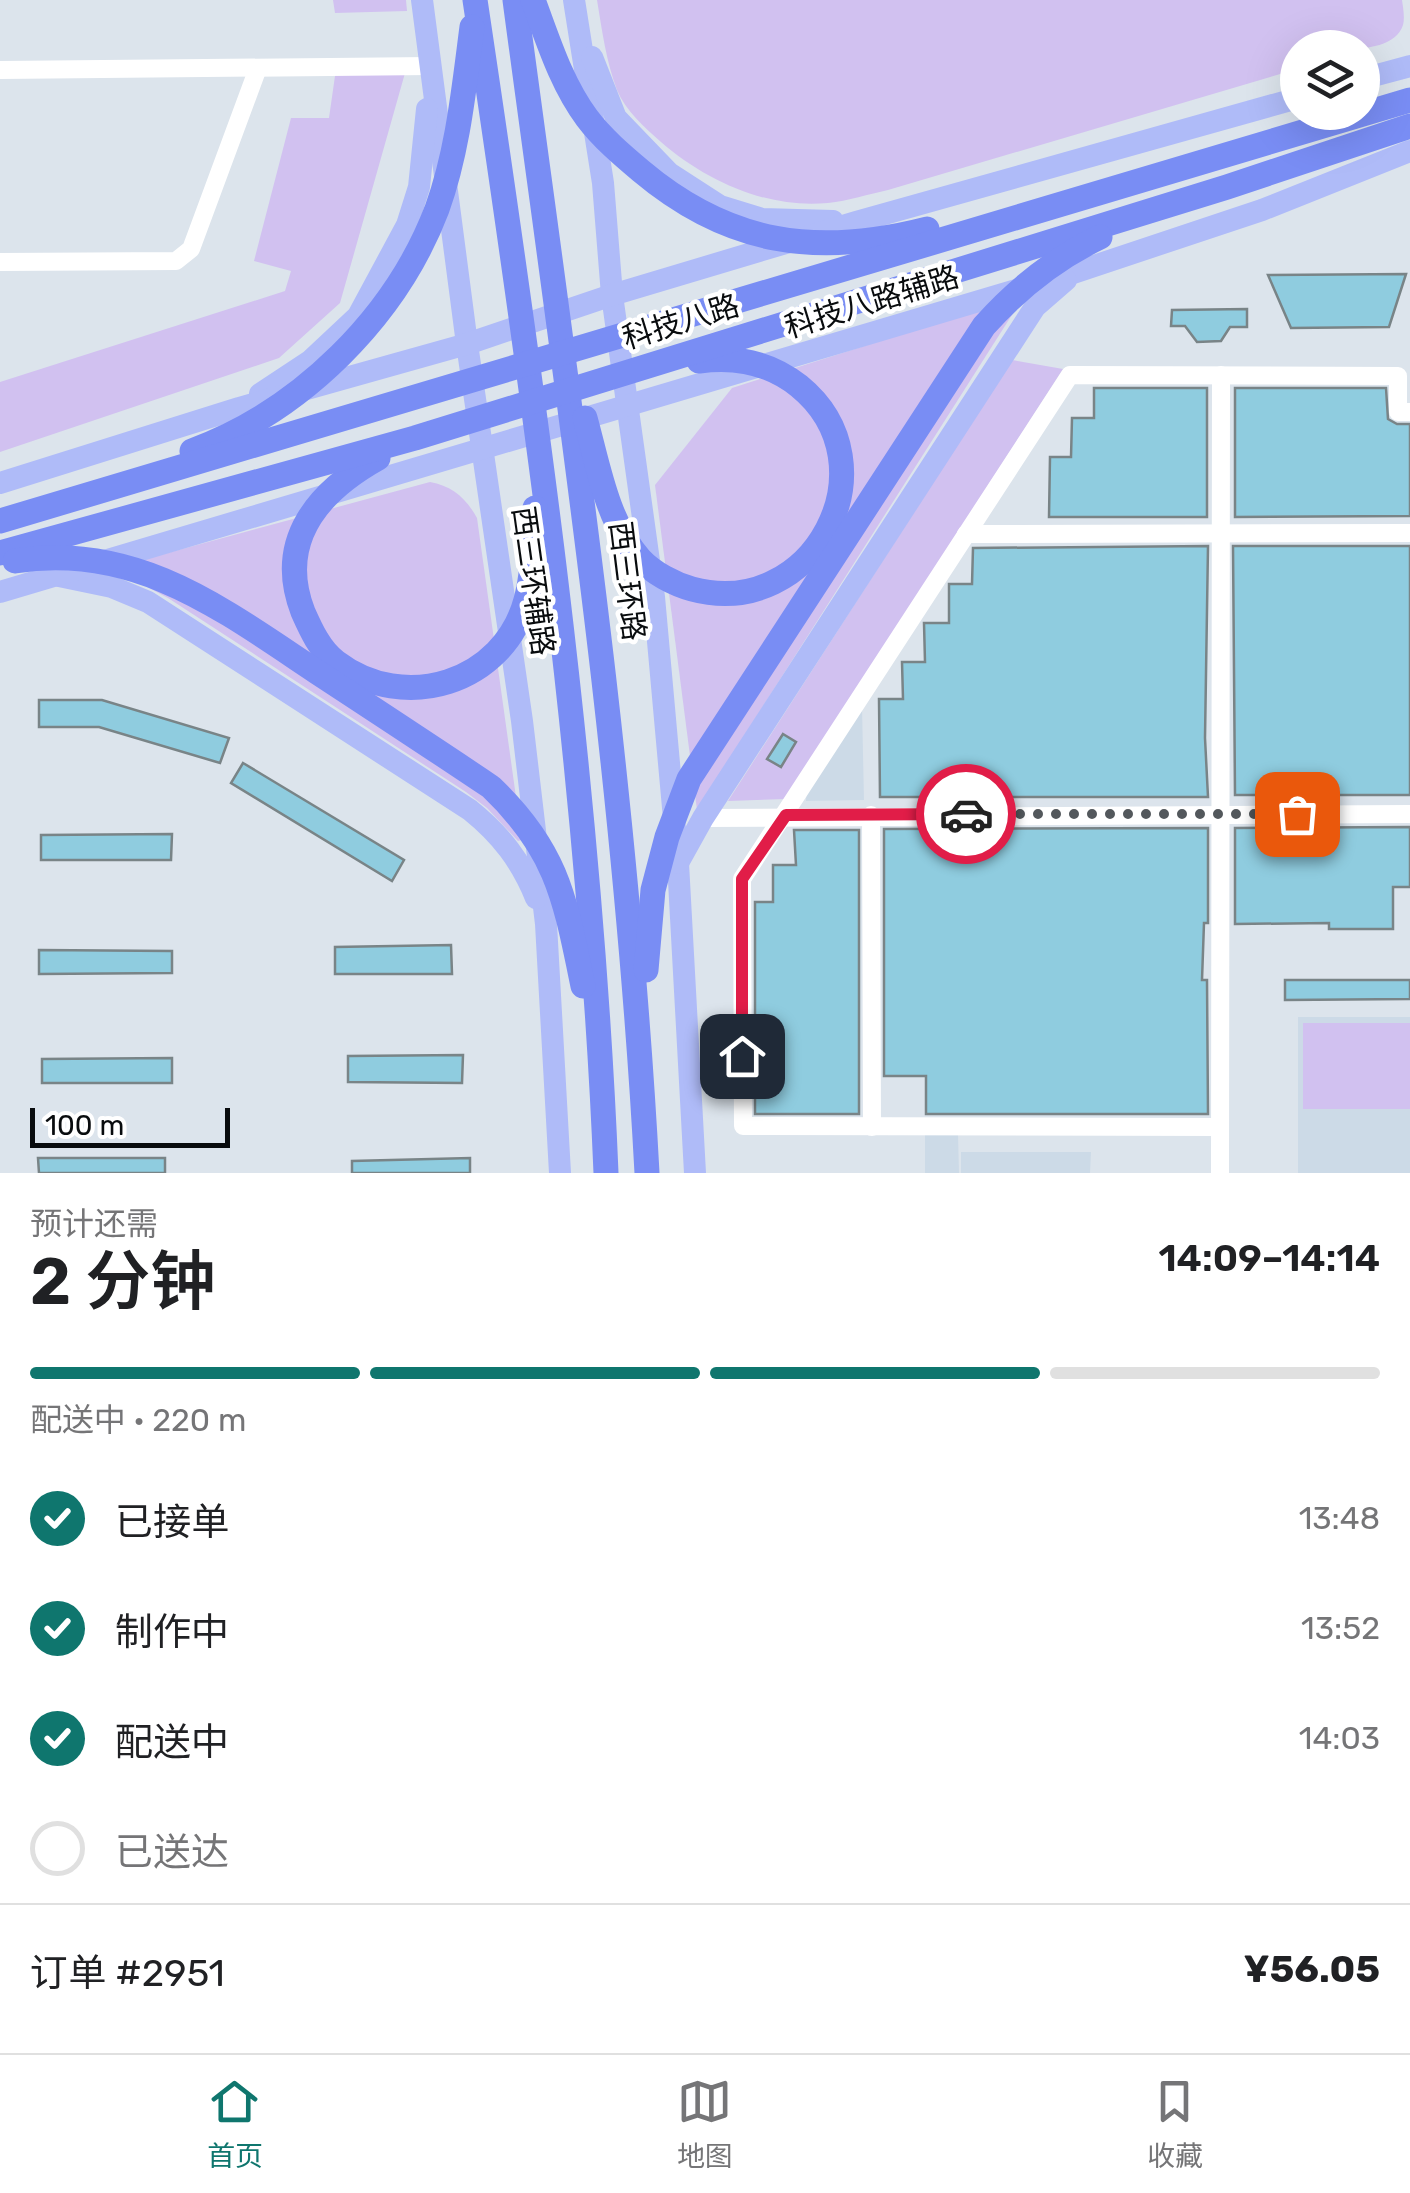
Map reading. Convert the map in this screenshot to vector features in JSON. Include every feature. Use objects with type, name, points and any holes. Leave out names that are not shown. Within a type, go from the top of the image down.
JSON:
[{"type":"highway","name":"西三环路","points":[[515,0],[594,579],[640,1034],[647,1173]]},
{"type":"highway","points":[[533,0],[564,82],[587,118],[622,156],[672,197],[724,224],[776,239],[850,244],[992,212],[1054,206]]},
{"type":"highway","points":[[0,521],[244,429],[346,348],[399,284],[437,207],[460,111],[476,1]]},
{"type":"highway","points":[[476,1],[556,590],[596,974],[606,1173]]},
{"type":"highway","name":"科技八路","points":[[0,521],[1410,97]]},
{"type":"highway","name":"科技八路","points":[[4,557],[414,438],[1118,224],[1377,136],[1410,129]]},
{"type":"highway","points":[[640,1034],[653,890],[667,837],[689,779],[984,326],[1009,298],[1059,258],[1118,224]]},
{"type":"highway","points":[[560,332],[617,525],[642,560],[676,584],[708,593],[755,589],[798,568],[827,534],[841,484],[836,443],[815,399],[786,376],[744,360],[722,358],[644,368]]},
{"type":"highway","points":[[414,438],[347,476],[319,502],[302,533],[294,572],[296,594],[318,643],[336,662],[395,686],[423,689],[475,670],[495,655],[515,628],[530,580],[538,454]]},
{"type":"highway","points":[[4,557],[101,560],[163,578],[219,608],[475,776],[517,812],[542,847],[558,882],[602,1080]]},
{"type":"main road","name":"西三环辅路","points":[[422,0],[546,924],[560,1173]]},
{"type":"main road","points":[[575,8],[616,118],[669,173],[720,206],[762,220],[856,222]]},
{"type":"main road","points":[[575,8],[603,183],[612,295],[654,597],[678,863],[695,1173]]},
{"type":"main road","points":[[239,408],[310,362],[358,316],[406,226],[419,187],[431,66]]},
{"type":"main road","points":[[1380,75],[1410,66]]},
{"type":"main road","points":[[0,483],[239,408],[467,344],[612,295],[856,222],[1280,103]]},
{"type":"main road","name":"科技八路辅路","points":[[0,592],[1074,273],[1262,210],[1410,151]]},
{"type":"main road","points":[[678,863],[1035,308],[1074,273]]},
{"type":"main road","points":[[56,576],[112,587],[148,602],[470,810],[499,834],[526,872],[546,924]]},
{"type":"street","points":[[0,70],[431,66]]},
{"type":"street","points":[[0,262],[176,261],[191,249],[258,68]]},
{"type":"street","points":[[1220,1128],[742,1126],[742,879],[1070,375],[1398,376],[1398,412],[1410,412]]},
{"type":"street","points":[[1220,1173],[1221,375]]},
{"type":"street","points":[[966,534],[1410,533]]},
{"type":"street","points":[[704,818],[1410,814]]},
{"type":"street","points":[[871,815],[872,1126]]},
{"type":"shaded area","points":[[333,0],[406,0],[407,11],[335,13]]},
{"type":"shaded area","points":[[597,0],[1402,0],[1404,19],[1396,35],[1380,45],[1380,30],[1280,30],[1280,74],[888,190],[836,202],[805,204],[760,197],[739,189],[679,156],[625,105],[607,57]]},
{"type":"shaded area","points":[[407,66],[340,303],[279,358],[0,452],[0,382],[285,291],[291,271],[254,261],[291,118],[329,118],[336,69]]},
{"type":"shaded area","points":[[1017,307],[697,810],[655,485],[732,388],[981,309]]},
{"type":"shaded area","points":[[1012,360],[1063,369],[786,799],[728,801]]},
{"type":"shaded area","points":[[430,482],[458,494],[477,518],[522,840],[518,841],[466,792],[168,598],[112,568]]},
{"type":"shaded area","points":[[862,706],[864,800],[806,801],[807,786]]},
{"type":"shaded area","points":[[1298,1017],[1410,1017],[1410,1173],[1298,1173]]},
{"type":"shaded area","points":[[1303,1023],[1410,1023],[1410,1109],[1303,1109]]},
{"type":"shaded area","points":[[925,1134],[958,1134],[959,1173],[925,1173]]},
{"type":"shaded area","points":[[961,1152],[1091,1152],[1090,1173],[961,1173]]},
{"type":"building","points":[[1406,274],[1389,327],[1291,328],[1268,275]]},
{"type":"building","points":[[1247,309],[1247,327],[1230,327],[1221,341],[1197,342],[1185,326],[1171,326],[1172,310]]},
{"type":"building","points":[[1094,388],[1207,388],[1207,517],[1049,517],[1050,457],[1071,457],[1072,418],[1094,418]]},
{"type":"building","points":[[1235,388],[1386,388],[1388,419],[1410,424],[1410,516],[1235,517]]},
{"type":"building","points":[[1208,546],[1208,797],[880,797],[879,699],[903,699],[902,662],[925,662],[924,623],[949,623],[949,584],[972,584],[973,548]]},
{"type":"building","points":[[1233,546],[1410,546],[1410,795],[1235,795]]},
{"type":"building","points":[[39,700],[102,700],[229,738],[220,763],[99,727],[39,727]]},
{"type":"building","points":[[783,734],[796,742],[781,767],[767,759]]},
{"type":"building","points":[[243,763],[404,860],[392,881],[231,783]]},
{"type":"building","points":[[1410,827],[1410,887],[1393,887],[1393,929],[1329,929],[1329,923],[1235,924],[1235,828]]},
{"type":"building","points":[[1208,828],[1208,923],[1204,923],[1202,980],[1207,980],[1208,1114],[926,1114],[926,1076],[884,1076],[884,829]]},
{"type":"building","points":[[794,830],[859,830],[859,1114],[755,1114],[755,902],[773,902],[773,865],[796,865]]},
{"type":"building","points":[[172,834],[171,860],[41,860],[41,835]]},
{"type":"building","points":[[451,945],[452,974],[335,974],[335,947]]},
{"type":"building","points":[[39,950],[172,951],[172,973],[39,974]]},
{"type":"building","points":[[1285,980],[1410,980],[1410,999],[1285,1000]]},
{"type":"building","points":[[463,1055],[462,1083],[348,1082],[348,1056]]},
{"type":"building","points":[[172,1058],[172,1083],[42,1083],[42,1059]]},
{"type":"building","points":[[38,1158],[165,1158],[165,1173],[39,1173]]},
{"type":"building","points":[[470,1158],[470,1173],[352,1173],[352,1161]]},
{"type":"way so far","points":[[966,814],[1297,814]]},
{"type":"route","points":[[742,1056],[742,879],[786,815],[966,814]]}]
